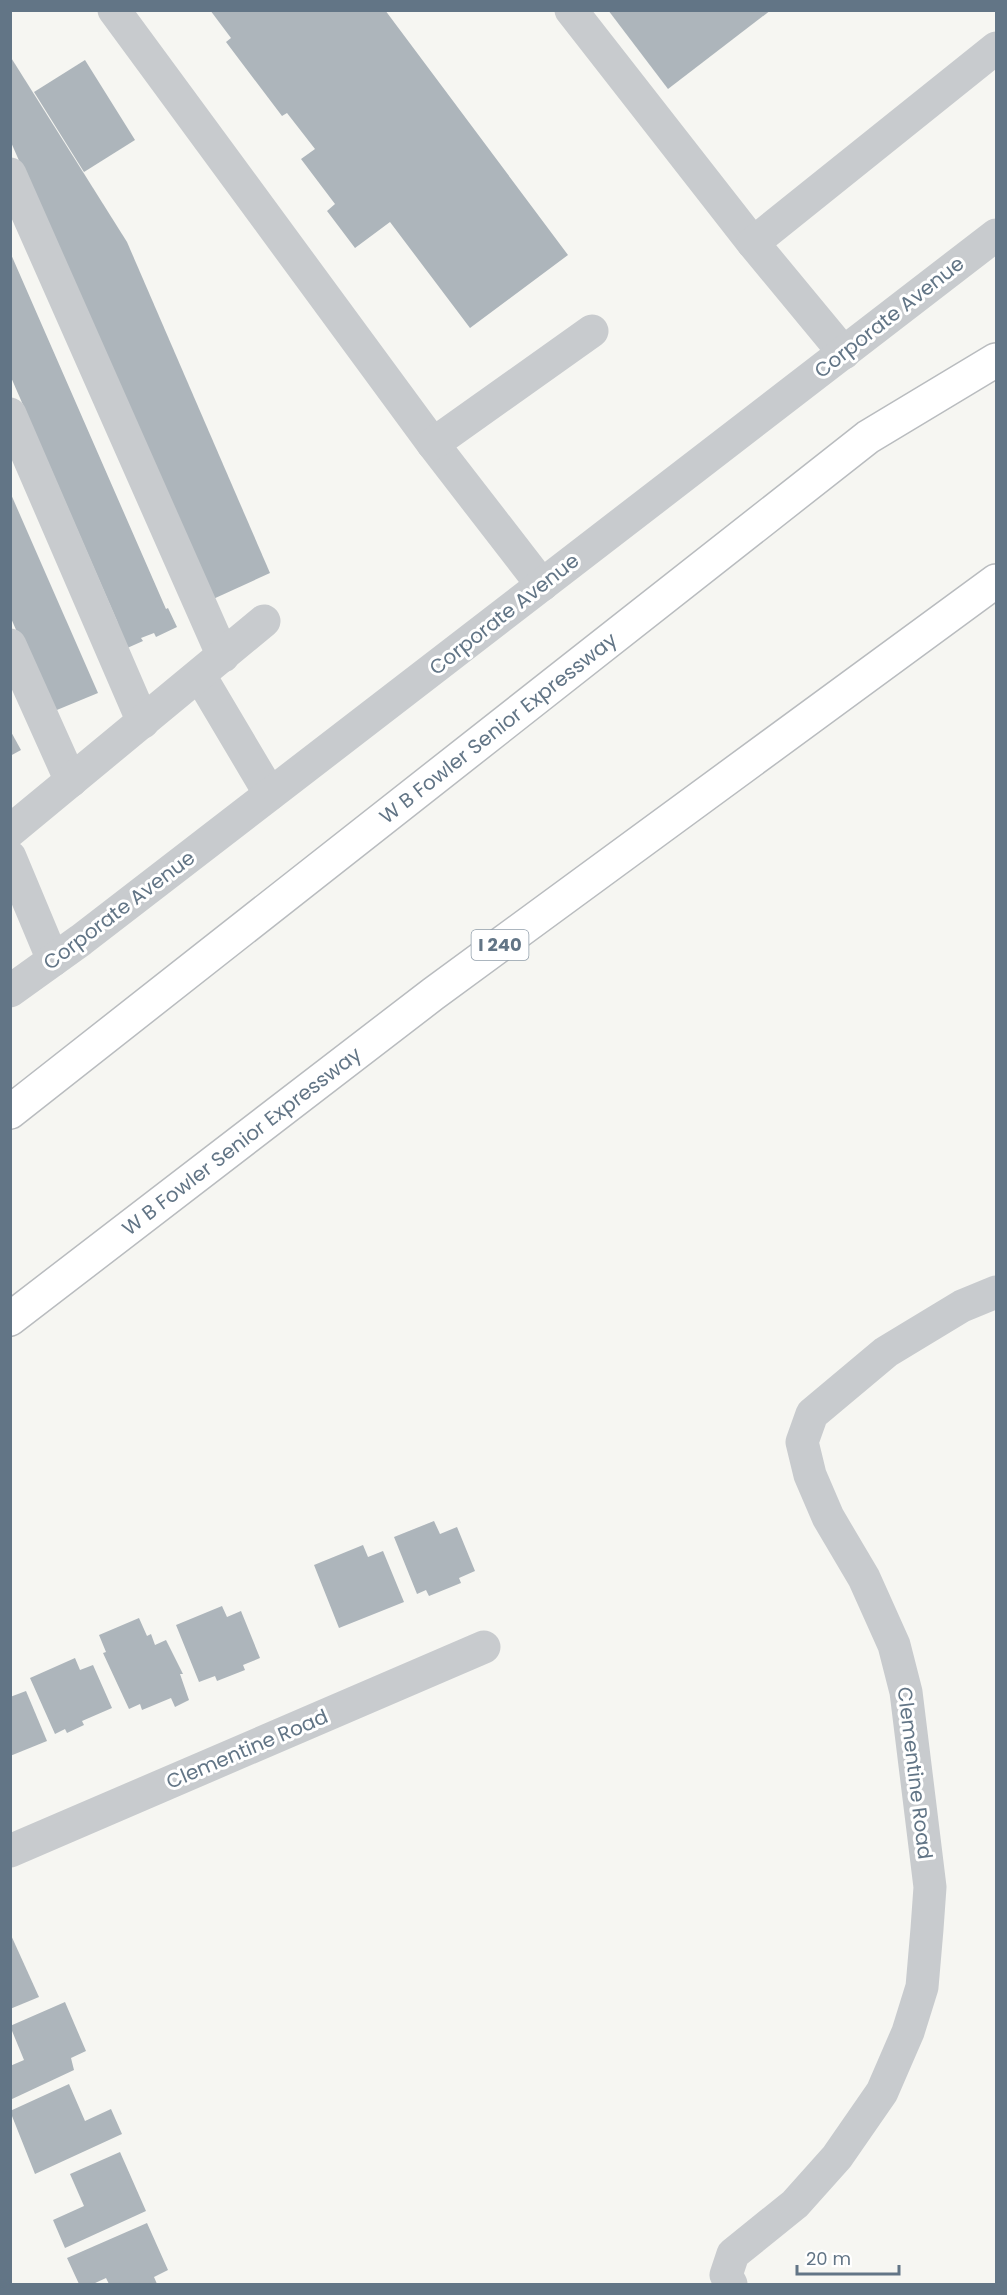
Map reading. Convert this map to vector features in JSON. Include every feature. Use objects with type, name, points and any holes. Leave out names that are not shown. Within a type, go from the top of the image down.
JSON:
[{"type":"highway","points":[[868,437],[996,340]]},
{"type":"highway","name":"W B Fowler Senior Expressway","points":[[10,1112],[868,437],[996,360]]},
{"type":"highway","name":"W B Fowler Senior Expressway","points":[[10,1319],[433,994],[996,581]]},
{"type":"street","points":[[114,10],[433,444],[542,585]]},
{"type":"street","points":[[571,10],[753,243],[844,353]]},
{"type":"street","points":[[753,243],[996,48]]},
{"type":"street","points":[[10,174],[211,666],[270,794]]},
{"type":"street","name":"Corporate Avenue","points":[[10,991],[270,794],[996,235]]},
{"type":"street","points":[[433,444],[592,331]]},
{"type":"street","points":[[10,414],[143,722]]},
{"type":"street","points":[[10,831],[264,621]]},
{"type":"street","points":[[10,645],[71,781]]},
{"type":"street","points":[[10,857],[52,960]]},
{"type":"street","name":"Clementine Road","points":[[728,2280],[733,2254],[795,2204],[837,2157],[882,2092],[908,2032],[922,1987],[930,1887],[916,1752],[904,1683],[894,1645],[864,1578],[828,1517],[810,1475],[802,1442],[812,1414],[886,1352],[962,1306],[996,1292]]},
{"type":"street","name":"Clementine Road","points":[[10,1851],[484,1647]]},
{"type":"building","points":[[210,10],[385,10],[568,255],[470,328],[390,222],[355,248],[327,211],[335,204],[301,159],[315,149],[287,113],[282,116],[226,42],[231,38]]},
{"type":"building","points":[[608,10],[771,10],[668,89]]},
{"type":"building","points":[[10,56],[127,242],[270,573],[211,600],[10,140]]},
{"type":"building","points":[[85,60],[135,140],[84,172],[34,92]]},
{"type":"building","points":[[10,252],[166,609],[168,608],[177,627],[156,637],[154,633],[141,638],[143,641],[125,649],[117,621],[10,375]]},
{"type":"building","points":[[10,492],[98,693],[52,712],[10,616]]},
{"type":"building","points":[[10,730],[21,750],[10,756]]},
{"type":"building","points":[[434,1521],[440,1534],[457,1527],[475,1571],[459,1578],[461,1583],[429,1596],[426,1590],[417,1594],[394,1537]]},
{"type":"building","points":[[363,1545],[368,1557],[383,1551],[404,1602],[339,1628],[314,1565]]},
{"type":"building","points":[[222,1606],[227,1617],[241,1611],[260,1658],[243,1665],[245,1670],[217,1681],[215,1676],[199,1682],[176,1625]]},
{"type":"building","points":[[139,1618],[147,1636],[151,1634],[155,1645],[166,1640],[183,1674],[180,1674],[189,1700],[175,1707],[171,1698],[142,1710],[140,1704],[129,1709],[103,1653],[106,1652],[99,1635]]},
{"type":"building","points":[[75,1658],[80,1670],[93,1665],[112,1708],[82,1721],[84,1725],[67,1733],[65,1729],[55,1734],[30,1678]]},
{"type":"building","points":[[26,1691],[47,1741],[10,1756],[10,1697]]},
{"type":"building","points":[[10,1933],[39,1997],[10,2009]]},
{"type":"building","points":[[65,2002],[86,2051],[71,2058],[74,2070],[10,2100],[10,2066],[24,2060],[10,2026]]},
{"type":"building","points":[[69,2084],[85,2121],[111,2109],[122,2134],[35,2174],[10,2111]]},
{"type":"building","points":[[120,2152],[146,2211],[65,2248],[53,2220],[84,2206],[70,2174]]},
{"type":"building","points":[[147,2223],[168,2270],[154,2277],[157,2284],[109,2284],[106,2278],[93,2284],[79,2284],[67,2258]]}]
